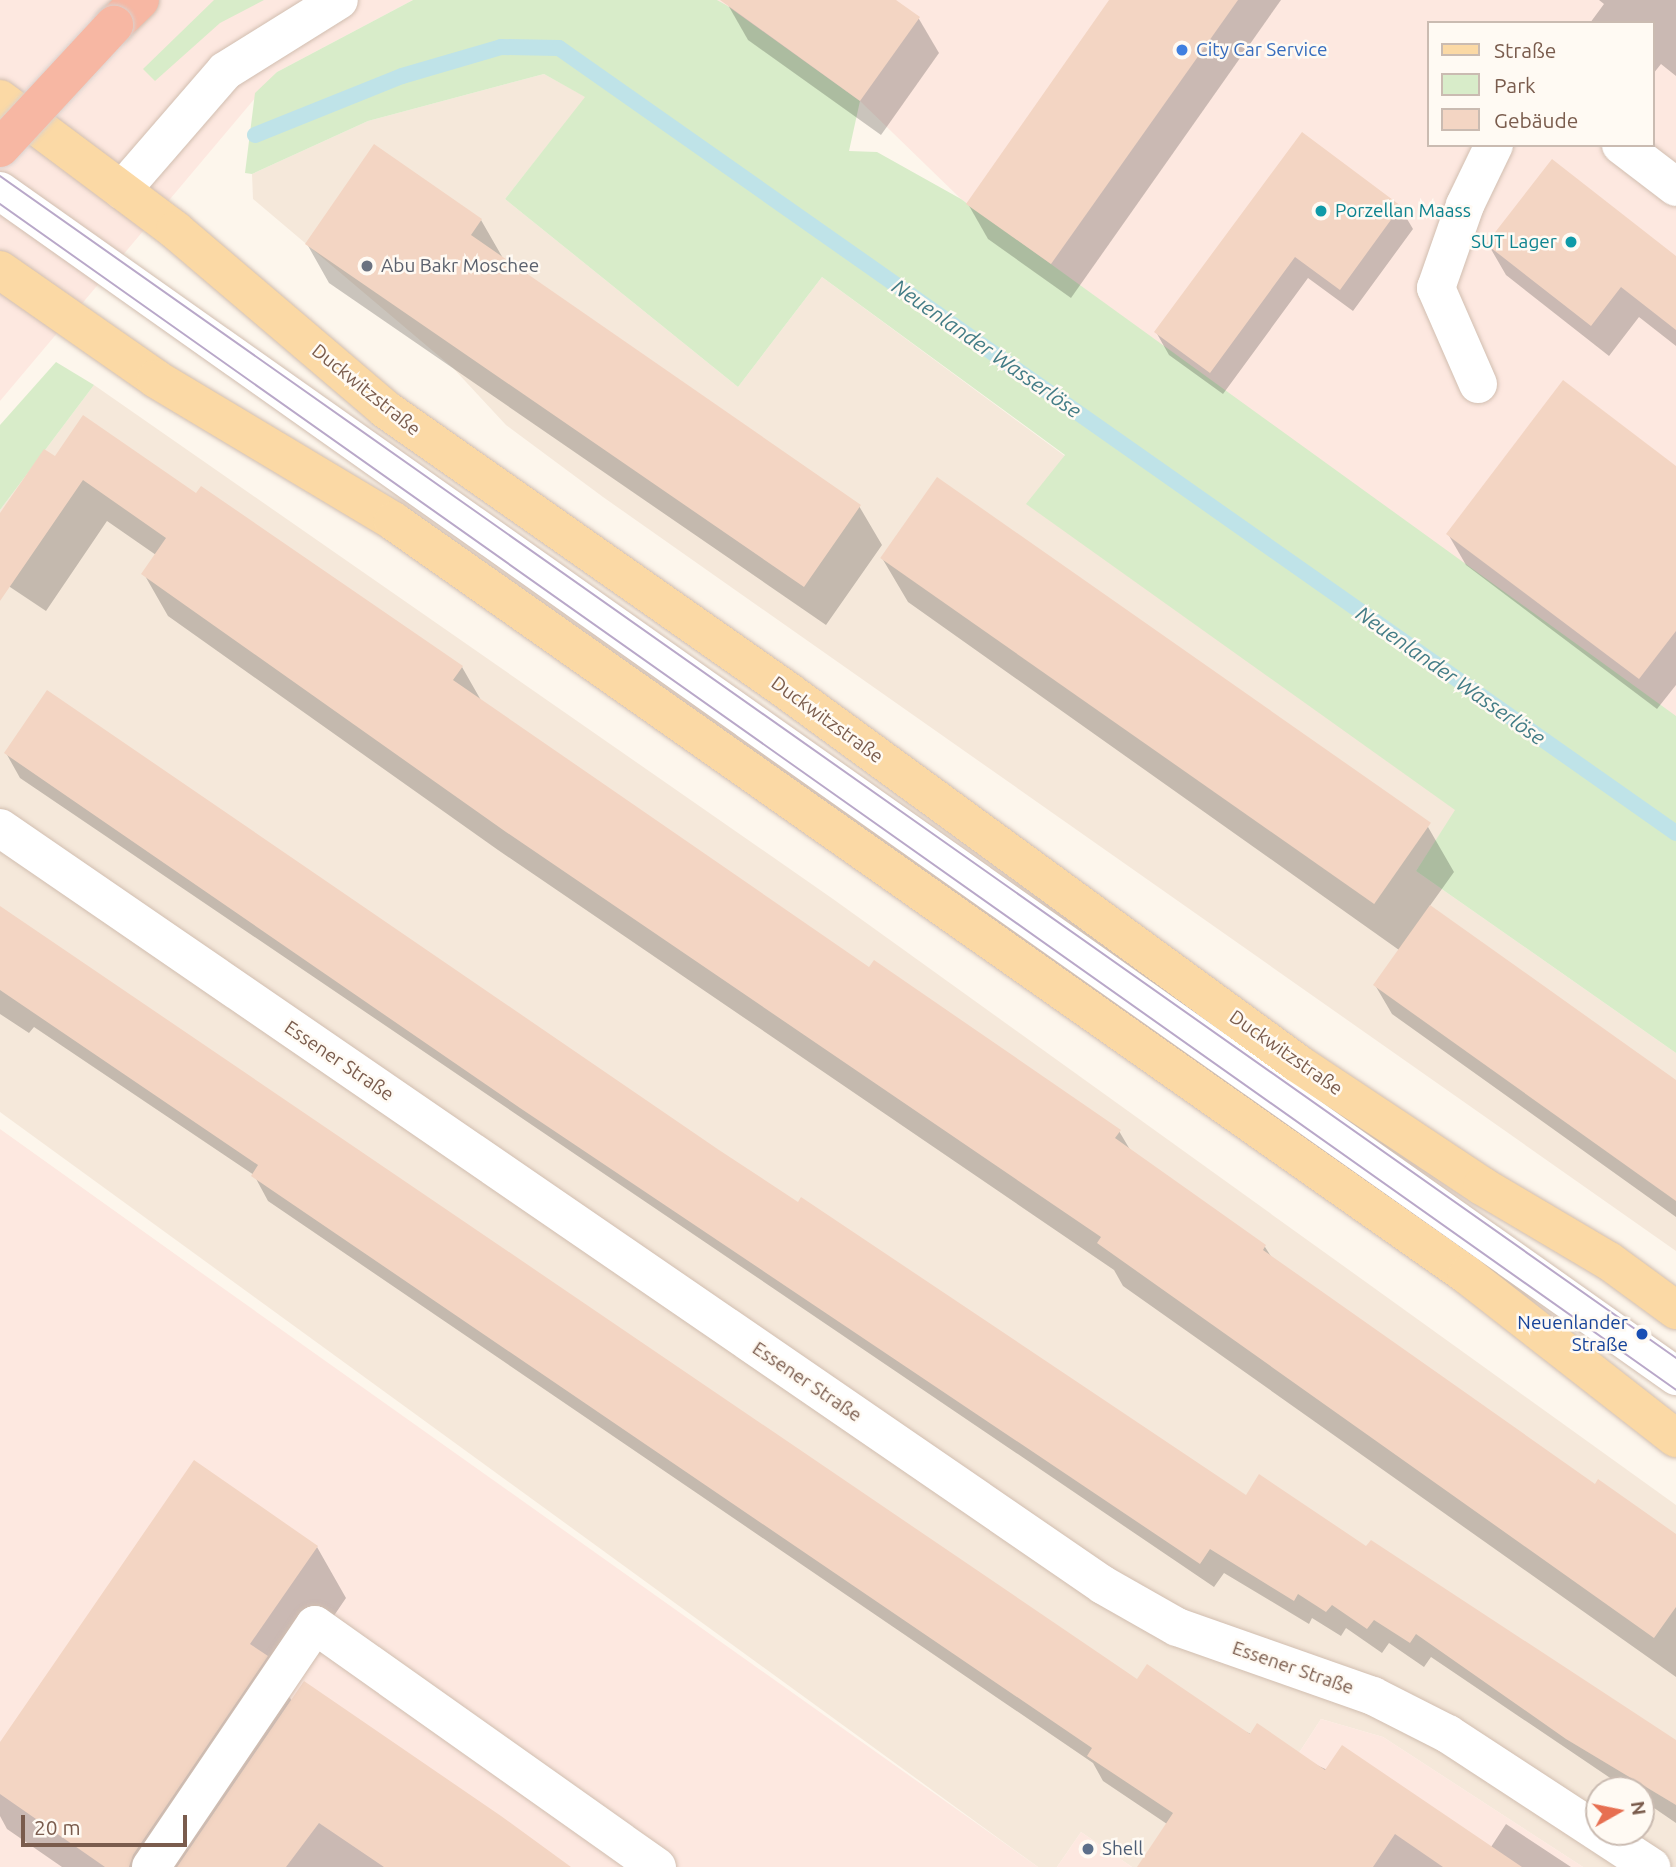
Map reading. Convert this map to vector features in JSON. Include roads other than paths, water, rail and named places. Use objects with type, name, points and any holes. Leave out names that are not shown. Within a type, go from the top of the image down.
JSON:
[{"type":"highway","points":[[0,148],[127,12]]},
{"type":"main road","name":"Duckwitzstraße","points":[[0,99],[229,274],[385,410],[789,692],[1297,1063],[1482,1186],[1609,1261],[1676,1310]]},
{"type":"main road","points":[[0,270],[156,379],[416,537],[1467,1275],[1676,1438]]},
{"type":"street","points":[[122,190],[225,71],[339,0]]},
{"type":"street","points":[[1478,384],[1436,288],[1465,205],[1493,147]]},
{"type":"street","points":[[1624,147],[1676,187]]},
{"type":"street","points":[[0,191],[1676,1376]]},
{"type":"street","name":"Essener Straße","points":[[0,828],[1103,1585],[1177,1627],[1373,1696],[1448,1734],[1651,1867]]},
{"type":"street","points":[[151,1867],[315,1625],[657,1867]]},
{"type":"waterway","name":"Neuenlander Wasserlöse","points":[[255,135],[402,76],[501,47],[559,48],[1676,833]]},
{"type":"tram line","points":[[0,176],[1676,1358]]},
{"type":"tram line","points":[[0,204],[1676,1390]]},
{"type":"place","name":"City Car Service","points":[[1182,50]]},
{"type":"place","name":"Porzellan Maass","points":[[1321,211]]},
{"type":"place","name":"SUT Lager","points":[[1571,242]]},
{"type":"place","name":"Abu Bakr Moschee","points":[[367,266]]},
{"type":"place","name":"Neuenlander Straße","points":[[1642,1334]]},
{"type":"place","name":"Shell","points":[[1088,1849]]}]
